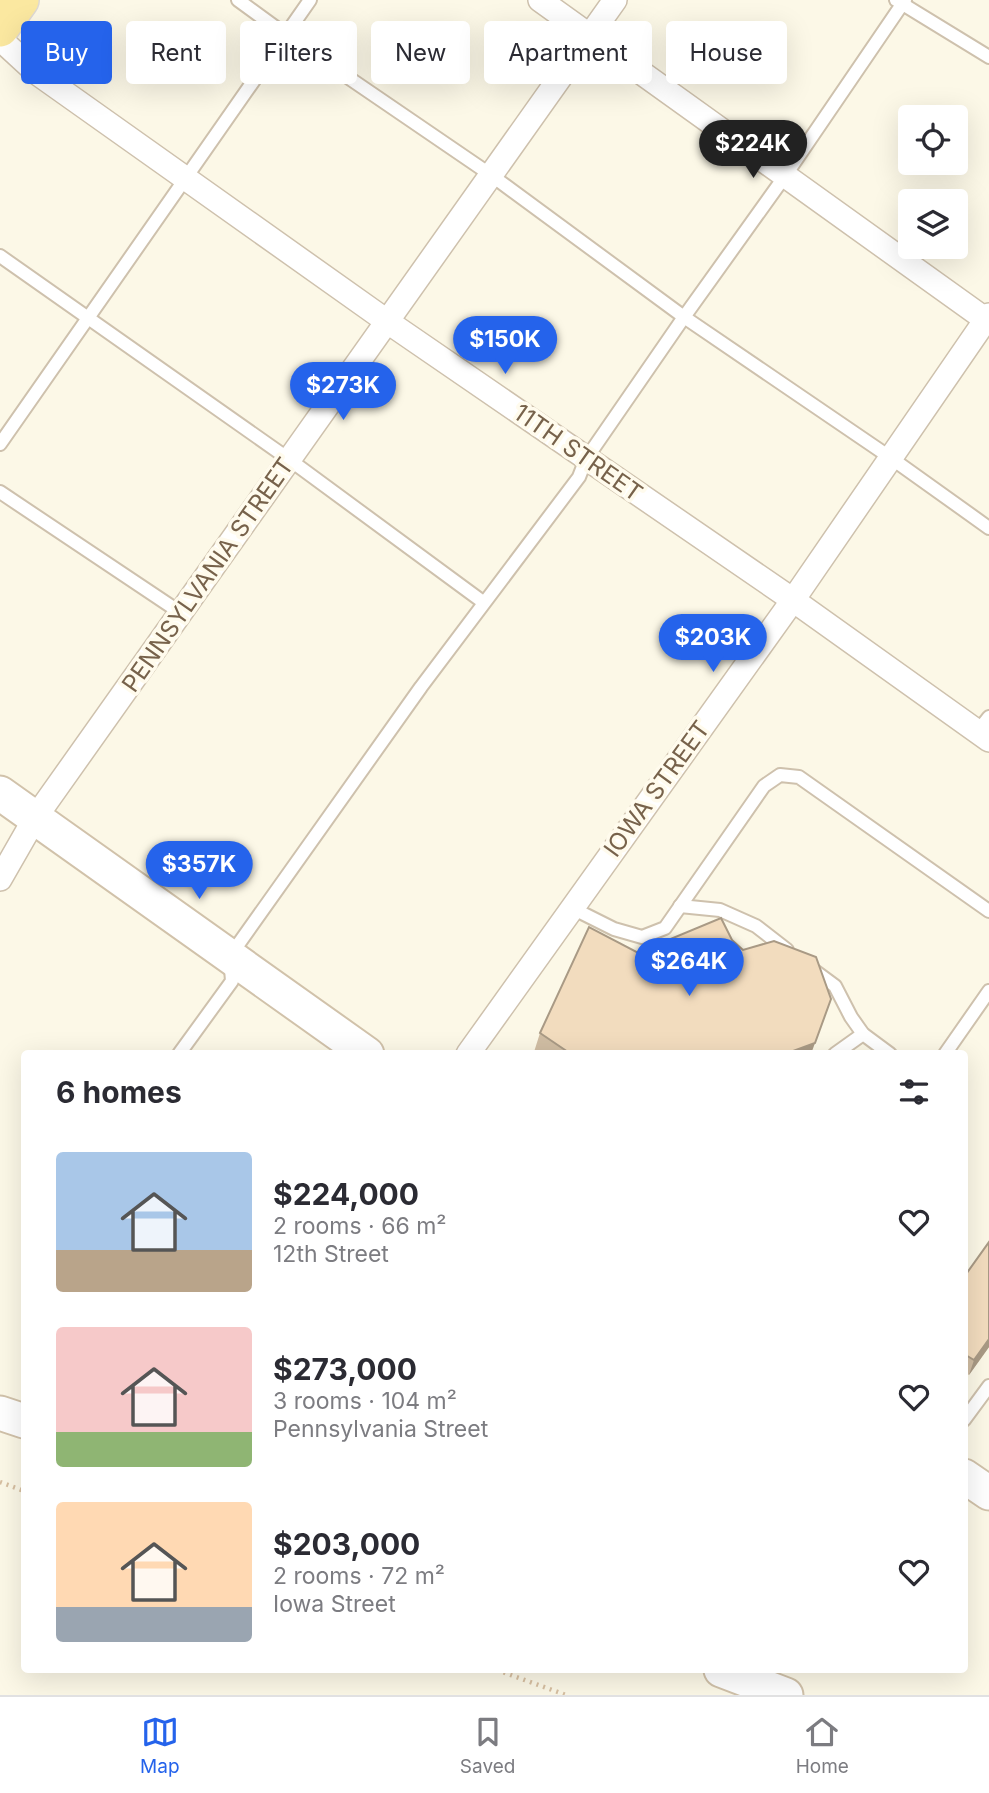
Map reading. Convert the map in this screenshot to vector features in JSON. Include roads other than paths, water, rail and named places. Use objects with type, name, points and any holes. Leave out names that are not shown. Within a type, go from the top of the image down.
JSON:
[{"type":"main road","points":[[0,28],[20,0]]},
{"type":"main road","points":[[0,793],[360,1050]]},
{"type":"main road","points":[[0,1413],[21,1420]]},
{"type":"main road","points":[[968,1479],[989,1493]]},
{"type":"main road","points":[[729,1673],[786,1695]]},
{"type":"street","points":[[540,0],[570,21]]},
{"type":"street","name":"PENNSYLVANIA STREET","points":[[600,21],[615,0]]},
{"type":"street","name":"11TH STREET","points":[[0,39],[37,73],[388,322],[985,730]]},
{"type":"street","points":[[652,80],[988,319]]},
{"type":"street","name":"PENNSYLVANIA STREET","points":[[0,878],[35,818],[555,84]]},
{"type":"street","name":"IOWA STREET","points":[[471,1050],[793,600],[988,319]]},
{"type":"lane","points":[[238,0],[267,21]]},
{"type":"lane","points":[[296,21],[310,0]]},
{"type":"lane","points":[[183,1050],[232,981],[230,956],[483,602],[579,477],[586,458],[785,176],[901,1],[989,57]]},
{"type":"lane","points":[[357,83],[491,175],[684,317],[989,527]]},
{"type":"lane","points":[[0,444],[252,84]]},
{"type":"lane","points":[[0,256],[290,460],[483,602]]},
{"type":"lane","points":[[0,492],[181,613]]},
{"type":"lane","points":[[572,908],[614,929],[642,937],[665,928],[764,786],[780,775],[799,777],[989,911]]},
{"type":"lane","points":[[680,906],[720,910],[755,926],[835,986],[863,1034],[885,1050]]},
{"type":"lane","points":[[948,1050],[989,991]]},
{"type":"lane","points":[[841,1050],[863,1034]]},
{"type":"lane","points":[[968,1415],[989,1386]]}]
